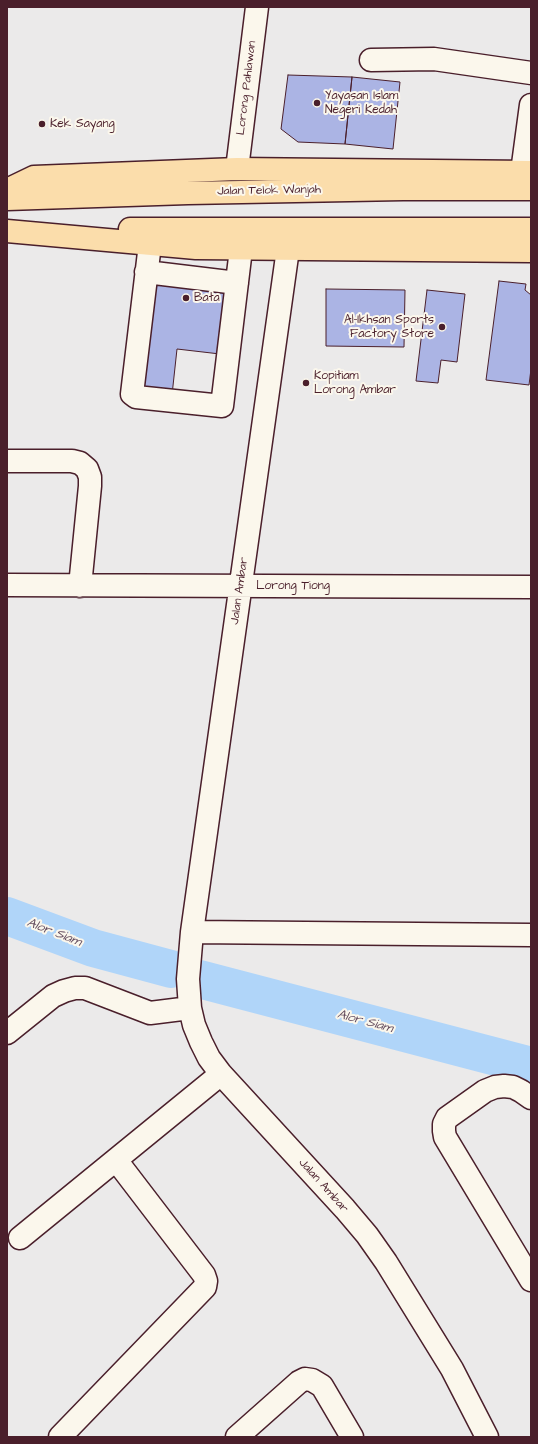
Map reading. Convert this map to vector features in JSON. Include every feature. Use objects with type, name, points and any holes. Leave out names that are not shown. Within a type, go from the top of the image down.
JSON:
[{"type":"main road","points":[[7,190],[34,177],[237,169],[528,178]]},
{"type":"main road","name":"Jalan Telok Wanjah","points":[[7,199],[188,193],[403,189],[528,178]]},
{"type":"main road","points":[[7,230],[531,228]]},
{"type":"main road","points":[[7,230],[196,248],[531,251]]},
{"type":"street","name":"Lorong Pahlawan","points":[[237,169],[258,7]]},
{"type":"street","points":[[371,60],[434,59],[531,72]]},
{"type":"street","points":[[528,178],[531,105]]},
{"type":"street","points":[[150,244],[132,394],[136,397],[222,406],[241,249]]},
{"type":"street","name":"Jalan Ambar","points":[[288,249],[192,932],[188,979],[190,1008],[200,1042],[220,1074],[367,1235],[386,1262],[452,1369],[487,1437]]},
{"type":"street","points":[[146,272],[237,283]]},
{"type":"street","points":[[7,461],[72,461],[80,463],[87,469],[90,477],[90,486],[80,586]]},
{"type":"street","name":"Lorong Tiong","points":[[7,585],[531,587]]},
{"type":"street","points":[[192,932],[531,935]]},
{"type":"street","points":[[7,1033],[54,996],[75,988],[85,988],[150,1013],[190,1008]]},
{"type":"street","points":[[20,1238],[220,1074]]},
{"type":"street","points":[[526,1094],[513,1087],[504,1086],[485,1091],[447,1118],[444,1124],[444,1131],[445,1137],[531,1280]]},
{"type":"street","points":[[60,1437],[205,1287],[206,1281],[204,1275],[116,1160]]},
{"type":"street","points":[[237,1437],[299,1382],[305,1379],[312,1380],[322,1386],[352,1437]]},
{"type":"building","name":"Yayasan Islam Negeri Kedah","points":[[288,75],[352,77],[345,144],[298,142],[281,129]]},
{"type":"building","points":[[352,77],[400,82],[393,149],[345,144]]},
{"type":"building","points":[[150,281],[228,290],[220,354],[177,349],[172,395],[137,391]]},
{"type":"building","points":[[499,281],[526,284],[525,290],[531,295],[531,369],[529,385],[486,380]]},
{"type":"building","points":[[326,289],[405,290],[404,347],[326,346]]},
{"type":"building","name":"Al-Ikhsan Sports Factory Store","points":[[427,290],[465,294],[457,362],[441,360],[438,383],[416,381]]},
{"type":"waterway","name":"Alor Siam","points":[[7,916],[93,948],[171,969]]},
{"type":"waterway","name":"Alor Siam","points":[[199,979],[531,1066]]},
{"type":"place","name":"Yayasan Islam Negeri Kedah","points":[[317,103]]},
{"type":"place","name":"Kek Sayang","points":[[42,124]]},
{"type":"place","name":"Bata","points":[[186,298]]},
{"type":"place","name":"Al-Ikhsan Sports Factory Store","points":[[442,327]]},
{"type":"place","name":"Kopitiam Lorong Ambar","points":[[306,383]]}]
